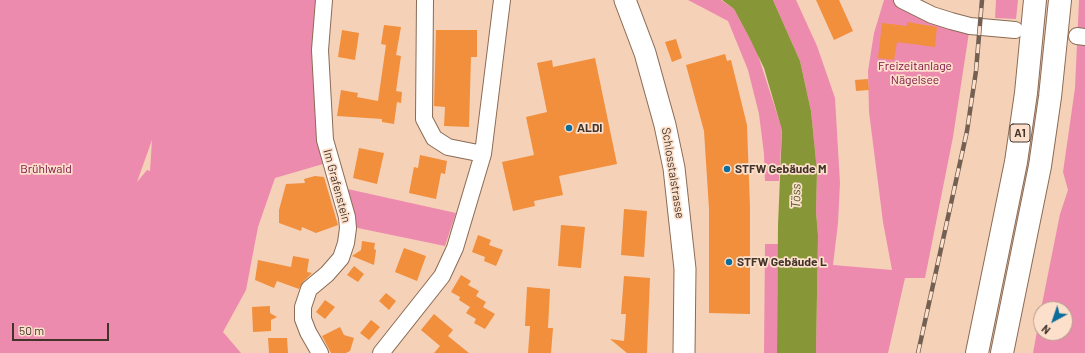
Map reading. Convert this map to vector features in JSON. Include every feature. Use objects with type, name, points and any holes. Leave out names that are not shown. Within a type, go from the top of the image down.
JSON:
[{"type":"highway","name":"A1","points":[[977,353],[1016,162],[1027,86],[1035,0]]},
{"type":"highway","name":"A1","points":[[1002,353],[1041,160],[1054,68],[1060,0]]},
{"type":"main road","name":"Schlosstalstrasse","points":[[625,0],[645,53],[665,125],[674,168],[685,269],[684,353]]},
{"type":"street","name":"Im Grafenstein","points":[[320,353],[308,332],[303,319],[303,307],[308,289],[327,274],[341,258],[346,243],[348,228],[348,217],[325,140],[320,50],[324,0]]},
{"type":"street","points":[[425,0],[424,119],[434,138],[448,147],[483,154]]},
{"type":"street","points":[[381,353],[442,276],[455,248],[483,154],[502,0]]},
{"type":"street","points":[[902,0],[932,15],[951,21],[970,26],[1015,30]]},
{"type":"green space","name":"Brühlwald","points":[[0,0],[324,0],[330,162],[275,178],[258,227],[246,290],[223,332],[241,353],[0,353]],"holes":[[[152,140],[150,171],[147,170],[137,182]]]},
{"type":"green space","points":[[688,0],[721,0],[734,9],[757,52],[782,129],[779,181],[765,181],[764,154],[759,114],[748,70],[728,21]]},
{"type":"green space","name":"Freizeitanlage Nägelsee","points":[[773,0],[796,0],[817,46],[835,98],[840,183],[838,223],[833,265],[892,270],[883,222],[869,112],[868,71],[874,33],[884,0],[902,0],[970,26],[953,137],[925,278],[905,278],[888,353],[816,353],[818,235],[816,212],[817,171],[811,111],[800,61]]},
{"type":"green space","points":[[996,0],[1018,0],[1016,19],[995,18]]},
{"type":"green space","points":[[1079,0],[1085,0],[1085,353],[1033,353],[1035,341],[1073,341],[1073,301],[1043,301],[1060,214],[1068,190],[1063,172],[1075,88]]},
{"type":"green space","points":[[343,188],[456,213],[445,246],[353,227]]},
{"type":"green space","points":[[765,244],[778,244],[777,353],[764,353]]},
{"type":"water","name":"Töss","points":[[722,0],[773,0],[800,61],[811,111],[817,171],[816,212],[818,235],[816,353],[777,353],[778,225],[782,130],[764,68],[734,9]]},
{"type":"building","points":[[816,0],[839,0],[853,31],[834,40]]},
{"type":"building","points":[[907,22],[937,27],[935,47],[897,42],[894,60],[878,58],[882,23],[907,26]]},
{"type":"building","points":[[384,25],[401,27],[396,55],[401,56],[396,91],[402,92],[401,103],[397,102],[394,124],[382,122],[382,119],[337,116],[341,90],[358,93],[357,97],[378,101],[386,45],[381,44]]},
{"type":"building","points":[[342,30],[359,33],[355,60],[338,57]]},
{"type":"building","points":[[436,30],[477,30],[477,57],[471,57],[469,127],[444,126],[445,107],[434,106]]},
{"type":"building","points":[[676,39],[682,58],[672,62],[665,42]]},
{"type":"building","points":[[725,54],[727,61],[731,60],[747,125],[750,207],[750,314],[709,313],[709,209],[704,131],[686,65]]},
{"type":"building","name":"ALDI","points":[[595,58],[617,164],[559,176],[563,195],[534,201],[535,206],[513,211],[502,162],[534,155],[526,117],[547,112],[537,63],[552,60],[553,67]]},
{"type":"building","points":[[868,79],[869,90],[856,91],[855,80]]},
{"type":"building","points":[[359,148],[384,153],[377,184],[353,178]]},
{"type":"building","points":[[420,155],[447,161],[445,174],[441,173],[436,199],[409,193],[414,167],[418,168]]},
{"type":"building","points":[[315,176],[324,177],[338,225],[316,233],[302,227],[301,231],[279,223],[279,210],[286,184],[305,183],[304,179]]},
{"type":"building","points":[[624,209],[647,211],[644,257],[621,255]]},
{"type":"building","points":[[561,225],[585,227],[581,268],[558,266]]},
{"type":"building","points":[[478,235],[491,240],[489,245],[503,250],[496,266],[484,261],[485,257],[472,252]]},
{"type":"building","points":[[362,241],[375,243],[374,249],[376,250],[374,265],[352,256],[361,250]]},
{"type":"building","points":[[404,248],[426,256],[417,281],[395,272]]},
{"type":"building","points":[[293,256],[309,259],[307,272],[312,273],[303,282],[299,289],[277,281],[274,288],[255,280],[258,260],[291,267]]},
{"type":"building","points":[[354,266],[364,274],[358,282],[347,275]]},
{"type":"building","points":[[461,275],[471,281],[468,285],[479,291],[476,296],[486,302],[483,307],[495,314],[485,329],[474,323],[476,319],[466,313],[470,307],[459,300],[460,297],[451,292]]},
{"type":"building","points":[[624,276],[650,278],[647,353],[627,353],[610,339],[624,341],[626,314],[621,314]]},
{"type":"building","points":[[527,287],[550,289],[548,328],[553,328],[551,353],[528,353],[530,326],[525,326]]},
{"type":"building","points":[[386,293],[396,301],[389,310],[379,301]]},
{"type":"building","points":[[325,300],[335,307],[325,319],[316,312]]},
{"type":"building","points":[[270,306],[270,313],[277,317],[271,320],[271,331],[253,332],[252,307]]},
{"type":"building","points":[[434,314],[453,330],[448,336],[469,353],[434,353],[440,346],[421,330]]},
{"type":"building","points":[[371,320],[380,327],[369,340],[360,333]]},
{"type":"building","points":[[340,327],[344,335],[354,338],[350,351],[346,353],[331,353],[322,336]]},
{"type":"building","points":[[268,338],[287,338],[288,353],[269,353]]},
{"type":"railway","points":[[918,353],[967,131],[976,71],[982,0]]},
{"type":"place","name":"ALDI","points":[[569,128]]},
{"type":"place","name":"STFW Gebäude M","points":[[727,169]]},
{"type":"place","name":"STFW Gebäude L","points":[[729,262]]}]
